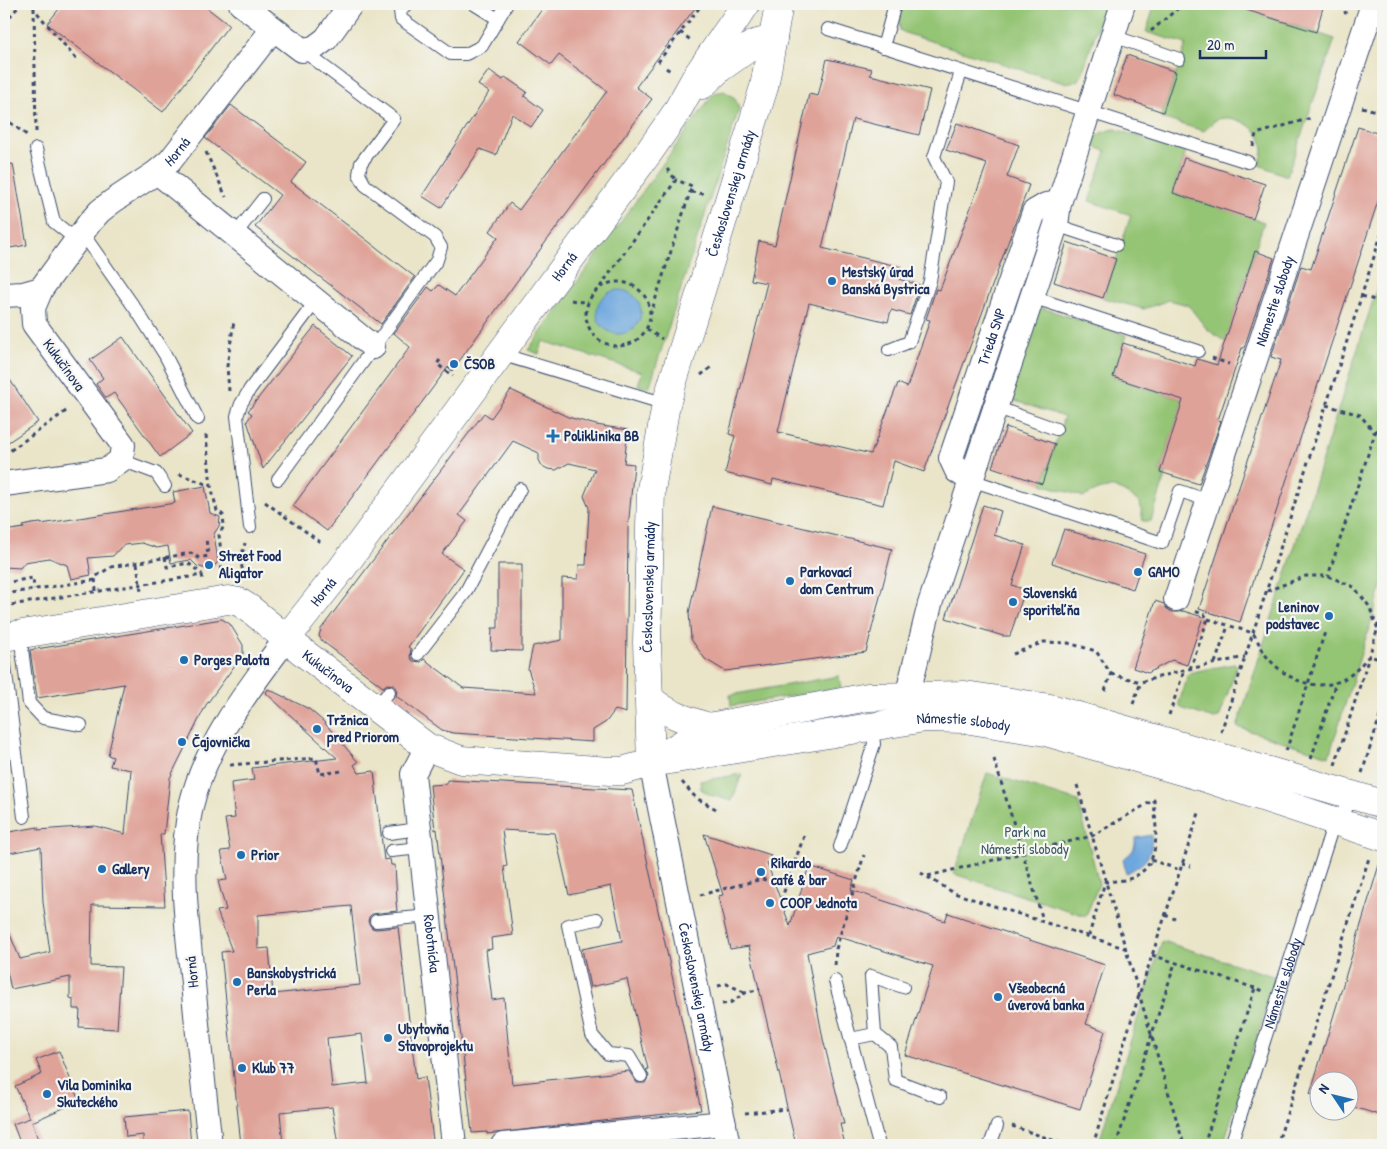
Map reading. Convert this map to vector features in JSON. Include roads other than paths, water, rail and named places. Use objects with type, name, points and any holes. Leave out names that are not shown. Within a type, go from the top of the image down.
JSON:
[{"type":"street","points":[[246,8],[302,50],[314,48],[326,39],[351,4]]},
{"type":"street","name":"Horná","points":[[210,1145],[187,920],[184,855],[191,806],[203,770],[219,736],[246,693],[340,571],[649,152],[676,113],[696,77],[746,4]]},
{"type":"street","name":"Československej armády","points":[[726,1134],[651,763],[647,642],[651,490],[666,404],[764,87],[779,4]]},
{"type":"street","name":"Trieda SNP","points":[[901,721],[909,695],[930,604],[1032,297],[1123,4]]},
{"type":"street","name":"Námestie slobody","points":[[1176,599],[1373,4]]},
{"type":"street","name":"Horná","points":[[273,29],[196,128],[170,160],[157,172],[373,348]]},
{"type":"street","name":"Horná","points":[[676,113],[720,68],[754,44],[773,39]]},
{"type":"street","name":"Kukučínova","points":[[121,460],[123,445],[34,324],[33,308],[41,289],[100,212],[113,201],[157,172]]},
{"type":"street","name":"Trieda SNP","points":[[971,480],[957,471],[951,458],[1034,212],[1046,205],[1057,214]]},
{"type":"street","points":[[4,295],[23,294],[41,289]]},
{"type":"street","points":[[4,484],[107,470],[121,460]]},
{"type":"street","name":"Kukučínova","points":[[12,635],[228,600],[239,602],[286,639],[383,700],[427,747],[461,760],[610,771],[622,771],[651,763]]},
{"type":"street","name":"Námestie slobody","points":[[651,763],[708,727],[868,697],[965,695],[1050,708],[1359,787],[1383,804]]},
{"type":"street","name":"Námestie slobody","points":[[650,699],[662,709],[679,718],[708,727]]},
{"type":"street","name":"Námestie slobody","points":[[651,763],[901,721],[925,718],[964,719],[1046,732],[1202,778],[1334,822],[1377,846]]},
{"type":"street","name":"Robotnícka","points":[[427,747],[413,774],[454,1145]]},
{"type":"street","points":[[503,1145],[647,1125],[726,1134]]},
{"type":"lane","points":[[407,4],[400,10],[401,19],[451,54],[466,54],[482,46],[507,4]]},
{"type":"lane","points":[[474,4],[498,19]]},
{"type":"lane","points":[[883,47],[895,4]]},
{"type":"lane","points":[[828,29],[1248,162]]},
{"type":"lane","points":[[1113,36],[1179,58]]},
{"type":"lane","points":[[278,479],[437,260],[442,247],[435,236],[365,185],[359,174],[361,163],[394,119],[302,50]]},
{"type":"lane","points":[[889,350],[909,342],[930,281],[946,182],[934,157],[961,72]]},
{"type":"lane","points":[[36,149],[54,222],[80,237],[139,314],[165,355],[198,418]]},
{"type":"lane","points":[[234,236],[263,199]]},
{"type":"lane","points":[[1057,214],[1116,245]]},
{"type":"lane","points":[[1032,297],[1198,351]]},
{"type":"lane","points":[[250,527],[237,416],[241,404],[250,389],[316,301]]},
{"type":"lane","points":[[500,354],[666,404]]},
{"type":"lane","points":[[995,407],[1056,429]]},
{"type":"lane","points":[[121,460],[156,473],[165,486]]},
{"type":"lane","name":"Trieda SNP","points":[[971,480],[1162,543],[1180,491],[1209,501]]},
{"type":"lane","points":[[418,654],[465,593],[520,489]]},
{"type":"lane","points":[[12,635],[28,703],[43,718],[81,725]]},
{"type":"lane","points":[[4,658],[24,817]]},
{"type":"lane","points":[[840,847],[874,744],[872,727]]},
{"type":"lane","points":[[1334,822],[1359,787]]},
{"type":"lane","name":"Námestie slobody","points":[[1231,1145],[1334,822]]},
{"type":"lane","points":[[389,832],[420,838]]},
{"type":"lane","points":[[391,851],[420,838]]},
{"type":"lane","points":[[376,921],[429,916]]},
{"type":"lane","points":[[597,919],[568,925],[592,1035],[608,1054],[629,1056],[641,1076]]},
{"type":"lane","points":[[903,987],[871,976],[875,1034],[891,1047],[895,1080],[940,1097]]},
{"type":"lane","points":[[835,981],[881,1145]]},
{"type":"lane","points":[[850,1038],[875,1034]]},
{"type":"lane","points":[[990,1145],[997,1126]]},
{"type":"water","points":[[615,290],[623,290],[635,296],[641,312],[635,328],[623,334],[615,334],[603,328],[597,316],[597,308],[603,296]]},
{"type":"water","points":[[1151,835],[1151,849],[1146,859],[1143,863],[1126,873],[1123,859],[1133,850],[1135,838]]},
{"type":"place","name":"Mestský úrad Banská Bystrica","points":[[832,281]]},
{"type":"place","name":"ČSOB","points":[[454,364]]},
{"type":"place","name":"Poliklinika BB","points":[[553,436]]},
{"type":"place","name":"Street Food Aligator","points":[[209,565]]},
{"type":"place","name":"GAMO","points":[[1138,572]]},
{"type":"place","name":"Parkovací dom Centrum","points":[[790,581]]},
{"type":"place","name":"Slovenská sporiteľňa","points":[[1013,602]]},
{"type":"place","name":"Leninov podstavec","points":[[1329,616]]},
{"type":"place","name":"Porges Palota","points":[[184,660]]},
{"type":"place","name":"Tržnica pred Priorom","points":[[317,729]]},
{"type":"place","name":"Čajovnička","points":[[182,742]]},
{"type":"place","name":"Prior","points":[[241,855]]},
{"type":"place","name":"Gallery","points":[[102,869]]},
{"type":"place","name":"Rikardo café & bar","points":[[761,872]]},
{"type":"place","name":"COOP Jednota","points":[[770,903]]},
{"type":"place","name":"Banskobystrická Perla","points":[[237,982]]},
{"type":"place","name":"Všeobecná úverová banka","points":[[998,997]]},
{"type":"place","name":"Ubytovňa Stavoprojektu","points":[[388,1038]]},
{"type":"place","name":"Klub 77","points":[[242,1068]]},
{"type":"place","name":"Vila Dominika Skuteckého","points":[[47,1094]]},
{"type":"park label","name":"Park na Námestí slobody","points":[[1025,840]]}]
